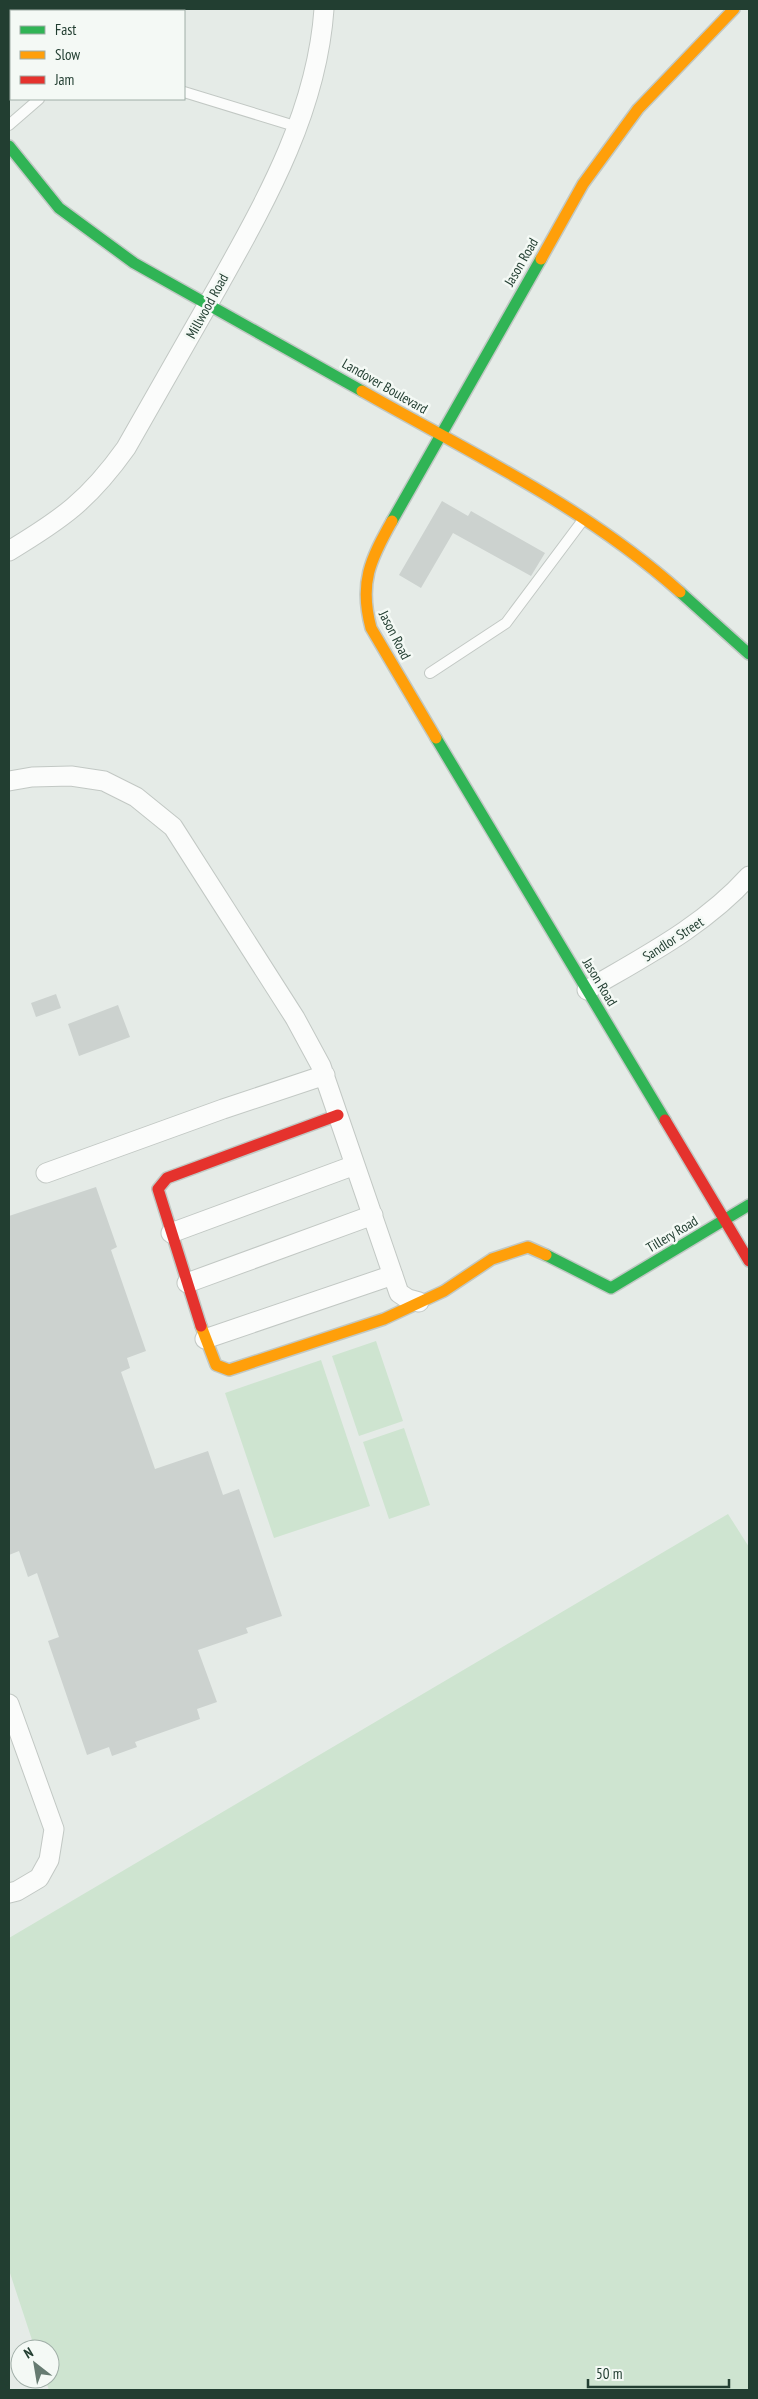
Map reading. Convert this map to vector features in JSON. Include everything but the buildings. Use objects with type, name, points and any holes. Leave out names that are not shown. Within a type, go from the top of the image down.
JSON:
[{"type":"street","name":"Millwood Road","points":[[9,551],[56,523],[83,502],[106,476],[126,448],[267,200],[298,127],[315,70],[324,9]]},
{"type":"street","name":"Jason Road","points":[[734,9],[638,110],[604,153],[583,184],[373,554],[366,571],[364,591],[365,608],[371,628],[749,1261]]},
{"type":"street","name":"Landover Boulevard","points":[[9,146],[59,208],[134,263],[440,435],[584,519],[623,546],[669,582],[749,654]]},
{"type":"street","points":[[9,781],[32,777],[71,776],[104,781],[136,797],[173,827],[295,1018],[325,1075],[399,1293],[408,1299],[419,1302]]},
{"type":"street","name":"Sandlor Street","points":[[588,990],[685,933],[713,912],[749,876]]},
{"type":"street","points":[[46,1174],[223,1109],[325,1075]]},
{"type":"street","points":[[338,1115],[167,1178],[158,1189],[205,1339],[216,1365],[229,1370],[384,1319],[419,1302]]},
{"type":"street","points":[[171,1233],[355,1165]]},
{"type":"street","name":"Tillery Road","points":[[419,1302],[444,1291],[492,1259],[528,1247],[563,1262],[610,1288],[749,1205]]},
{"type":"street","points":[[187,1283],[372,1215]]},
{"type":"street","points":[[205,1339],[393,1276]]},
{"type":"street","points":[[9,1704],[54,1830],[49,1860],[39,1878],[17,1891],[9,1893]]},
{"type":"lane","points":[[185,92],[298,127]]},
{"type":"lane","points":[[9,125],[38,100]]},
{"type":"lane","points":[[430,673],[506,623],[584,519]]},
{"type":"green space","points":[[376,1341],[403,1421],[359,1436],[332,1356]]},
{"type":"green space","points":[[321,1360],[370,1506],[274,1538],[225,1393]]},
{"type":"green space","points":[[404,1428],[430,1505],[389,1519],[363,1442]]},
{"type":"green space","points":[[728,1514],[749,1547],[749,2390],[49,2390],[60,2389],[60,2339],[32,2339],[9,2270],[9,1938]]},
{"type":"traffic: fast","points":[[9,146],[59,208],[134,263],[362,391]]},
{"type":"traffic: fast","points":[[392,521],[541,259]]},
{"type":"traffic: fast","points":[[680,592],[749,654]]},
{"type":"traffic: fast","points":[[436,738],[665,1120]]},
{"type":"traffic: fast","points":[[546,1255],[611,1288],[749,1205]]},
{"type":"traffic: slow","points":[[541,259],[583,184],[638,109],[734,9]]},
{"type":"traffic: slow","points":[[362,391],[527,483],[567,508],[644,562],[680,592]]},
{"type":"traffic: slow","points":[[392,521],[378,548],[369,572],[366,598],[371,628],[436,738]]},
{"type":"traffic: slow","points":[[201,1326],[216,1365],[229,1370],[384,1319],[444,1291],[492,1259],[528,1247],[546,1255]]},
{"type":"traffic: jam","points":[[201,1326],[158,1189],[167,1178],[338,1115]]},
{"type":"traffic: jam","points":[[665,1120],[749,1261]]}]
